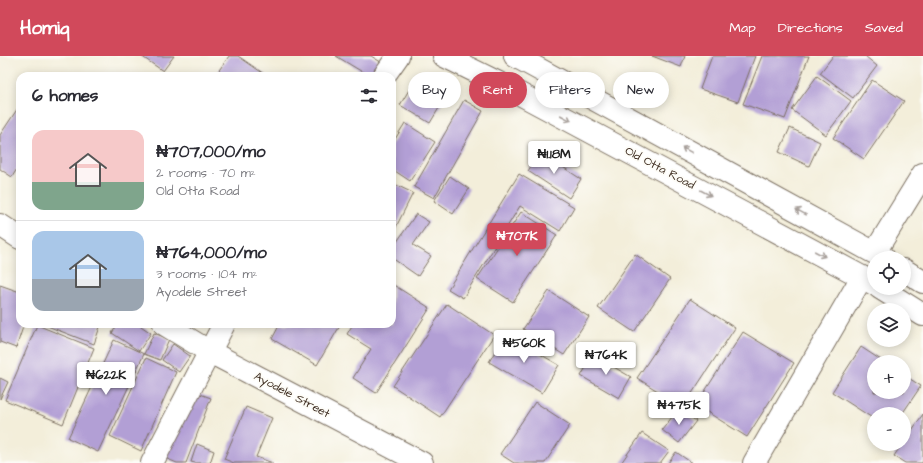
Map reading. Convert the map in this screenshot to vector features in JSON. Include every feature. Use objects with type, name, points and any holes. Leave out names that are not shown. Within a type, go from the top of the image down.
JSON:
[{"type":"street","points":[[387,72],[398,56]]},
{"type":"street","name":"Old Otta Road","points":[[444,56],[505,86],[867,279]]},
{"type":"street","points":[[515,56],[873,251]]},
{"type":"street","points":[[882,251],[923,174]]},
{"type":"street","points":[[0,226],[16,236]]},
{"type":"street","points":[[911,274],[923,282]]},
{"type":"street","points":[[754,463],[867,282]]},
{"type":"street","points":[[891,295],[923,315]]},
{"type":"street","name":"Ayodele Street","points":[[171,328],[210,352],[422,463]]},
{"type":"street","points":[[152,463],[222,328]]},
{"type":"building","points":[[141,56],[174,56],[163,71]]},
{"type":"building","points":[[229,56],[238,56],[261,72],[218,72]]},
{"type":"building","points":[[336,56],[371,56],[384,64],[379,72],[362,72]]},
{"type":"building","points":[[652,56],[685,56],[681,67]]},
{"type":"building","points":[[712,56],[755,56],[738,102],[700,89]]},
{"type":"building","points":[[762,56],[809,56],[785,119],[743,104]]},
{"type":"building","points":[[833,56],[865,56],[877,66],[853,98],[820,73]]},
{"type":"building","points":[[817,76],[851,101],[826,135],[792,110]]},
{"type":"building","points":[[872,80],[904,101],[864,159],[833,138]]},
{"type":"building","points":[[408,92],[408,108],[439,108],[430,123],[400,105]]},
{"type":"building","points":[[464,100],[469,103],[469,108],[478,108],[483,111],[434,198],[414,187],[459,108],[461,108]]},
{"type":"building","points":[[16,111],[16,170],[12,177],[0,169],[0,135]]},
{"type":"building","points":[[405,123],[435,142],[410,181],[396,172],[396,138]]},
{"type":"building","points":[[790,128],[820,142],[809,166],[779,152]]},
{"type":"building","points":[[540,152],[581,179],[569,198],[528,171]]},
{"type":"building","points":[[519,174],[574,207],[560,231],[520,206],[463,298],[448,289]]},
{"type":"building","points":[[450,176],[469,189],[453,214],[434,201]]},
{"type":"building","points":[[396,185],[413,193],[396,227]]},
{"type":"building","points":[[521,212],[557,235],[513,302],[477,279]]},
{"type":"building","points":[[416,214],[429,222],[413,245],[431,256],[418,276],[396,261],[396,243]]},
{"type":"building","points":[[635,254],[670,279],[634,332],[598,308]]},
{"type":"building","points":[[0,285],[16,291],[16,328],[23,328],[16,348],[0,342]]},
{"type":"building","points":[[396,287],[430,308],[376,393],[353,378],[371,349],[347,334],[351,328],[396,328]]},
{"type":"building","points":[[549,291],[589,317],[564,355],[523,329]]},
{"type":"building","points":[[690,299],[735,328],[683,407],[637,378]]},
{"type":"building","points":[[447,304],[494,335],[440,417],[393,386]]},
{"type":"building","points":[[36,328],[44,328],[94,348],[63,424],[5,400]]},
{"type":"building","points":[[52,328],[100,328],[94,344]]},
{"type":"building","points":[[115,328],[144,328],[151,333],[139,351],[112,333]]},
{"type":"building","points":[[278,328],[339,328],[317,365],[272,339]]},
{"type":"building","points":[[743,332],[794,363],[747,437],[696,405]]},
{"type":"building","points":[[154,333],[169,339],[160,360],[144,354]]},
{"type":"building","points":[[505,334],[559,365],[542,393],[489,362]]},
{"type":"building","points":[[114,340],[144,354],[98,452],[68,438]]},
{"type":"building","points":[[173,344],[190,356],[179,372],[162,360]]},
{"type":"building","points":[[861,347],[873,355],[867,355],[867,399],[911,399],[911,380],[921,386],[907,407],[867,407],[867,414],[832,392]]},
{"type":"building","points":[[593,355],[631,377],[619,398],[581,376]]},
{"type":"building","points":[[146,358],[176,372],[141,451],[110,436]]},
{"type":"building","points":[[0,378],[8,382],[0,399]]},
{"type":"building","points":[[192,391],[211,398],[186,463],[177,463],[165,458]]},
{"type":"building","points":[[535,402],[570,425],[545,463],[514,463],[500,454]]},
{"type":"building","points":[[246,407],[272,418],[256,457],[273,463],[234,463],[224,459]]},
{"type":"building","points":[[679,408],[696,421],[679,443],[662,430]]},
{"type":"building","points":[[923,414],[922,463],[905,463],[894,456],[897,451],[911,451],[911,432]]},
{"type":"building","points":[[642,433],[669,451],[660,463],[621,463]]},
{"type":"building","points":[[197,444],[214,451],[210,463],[191,462]]},
{"type":"building","points":[[676,452],[692,463],[668,463]]}]
